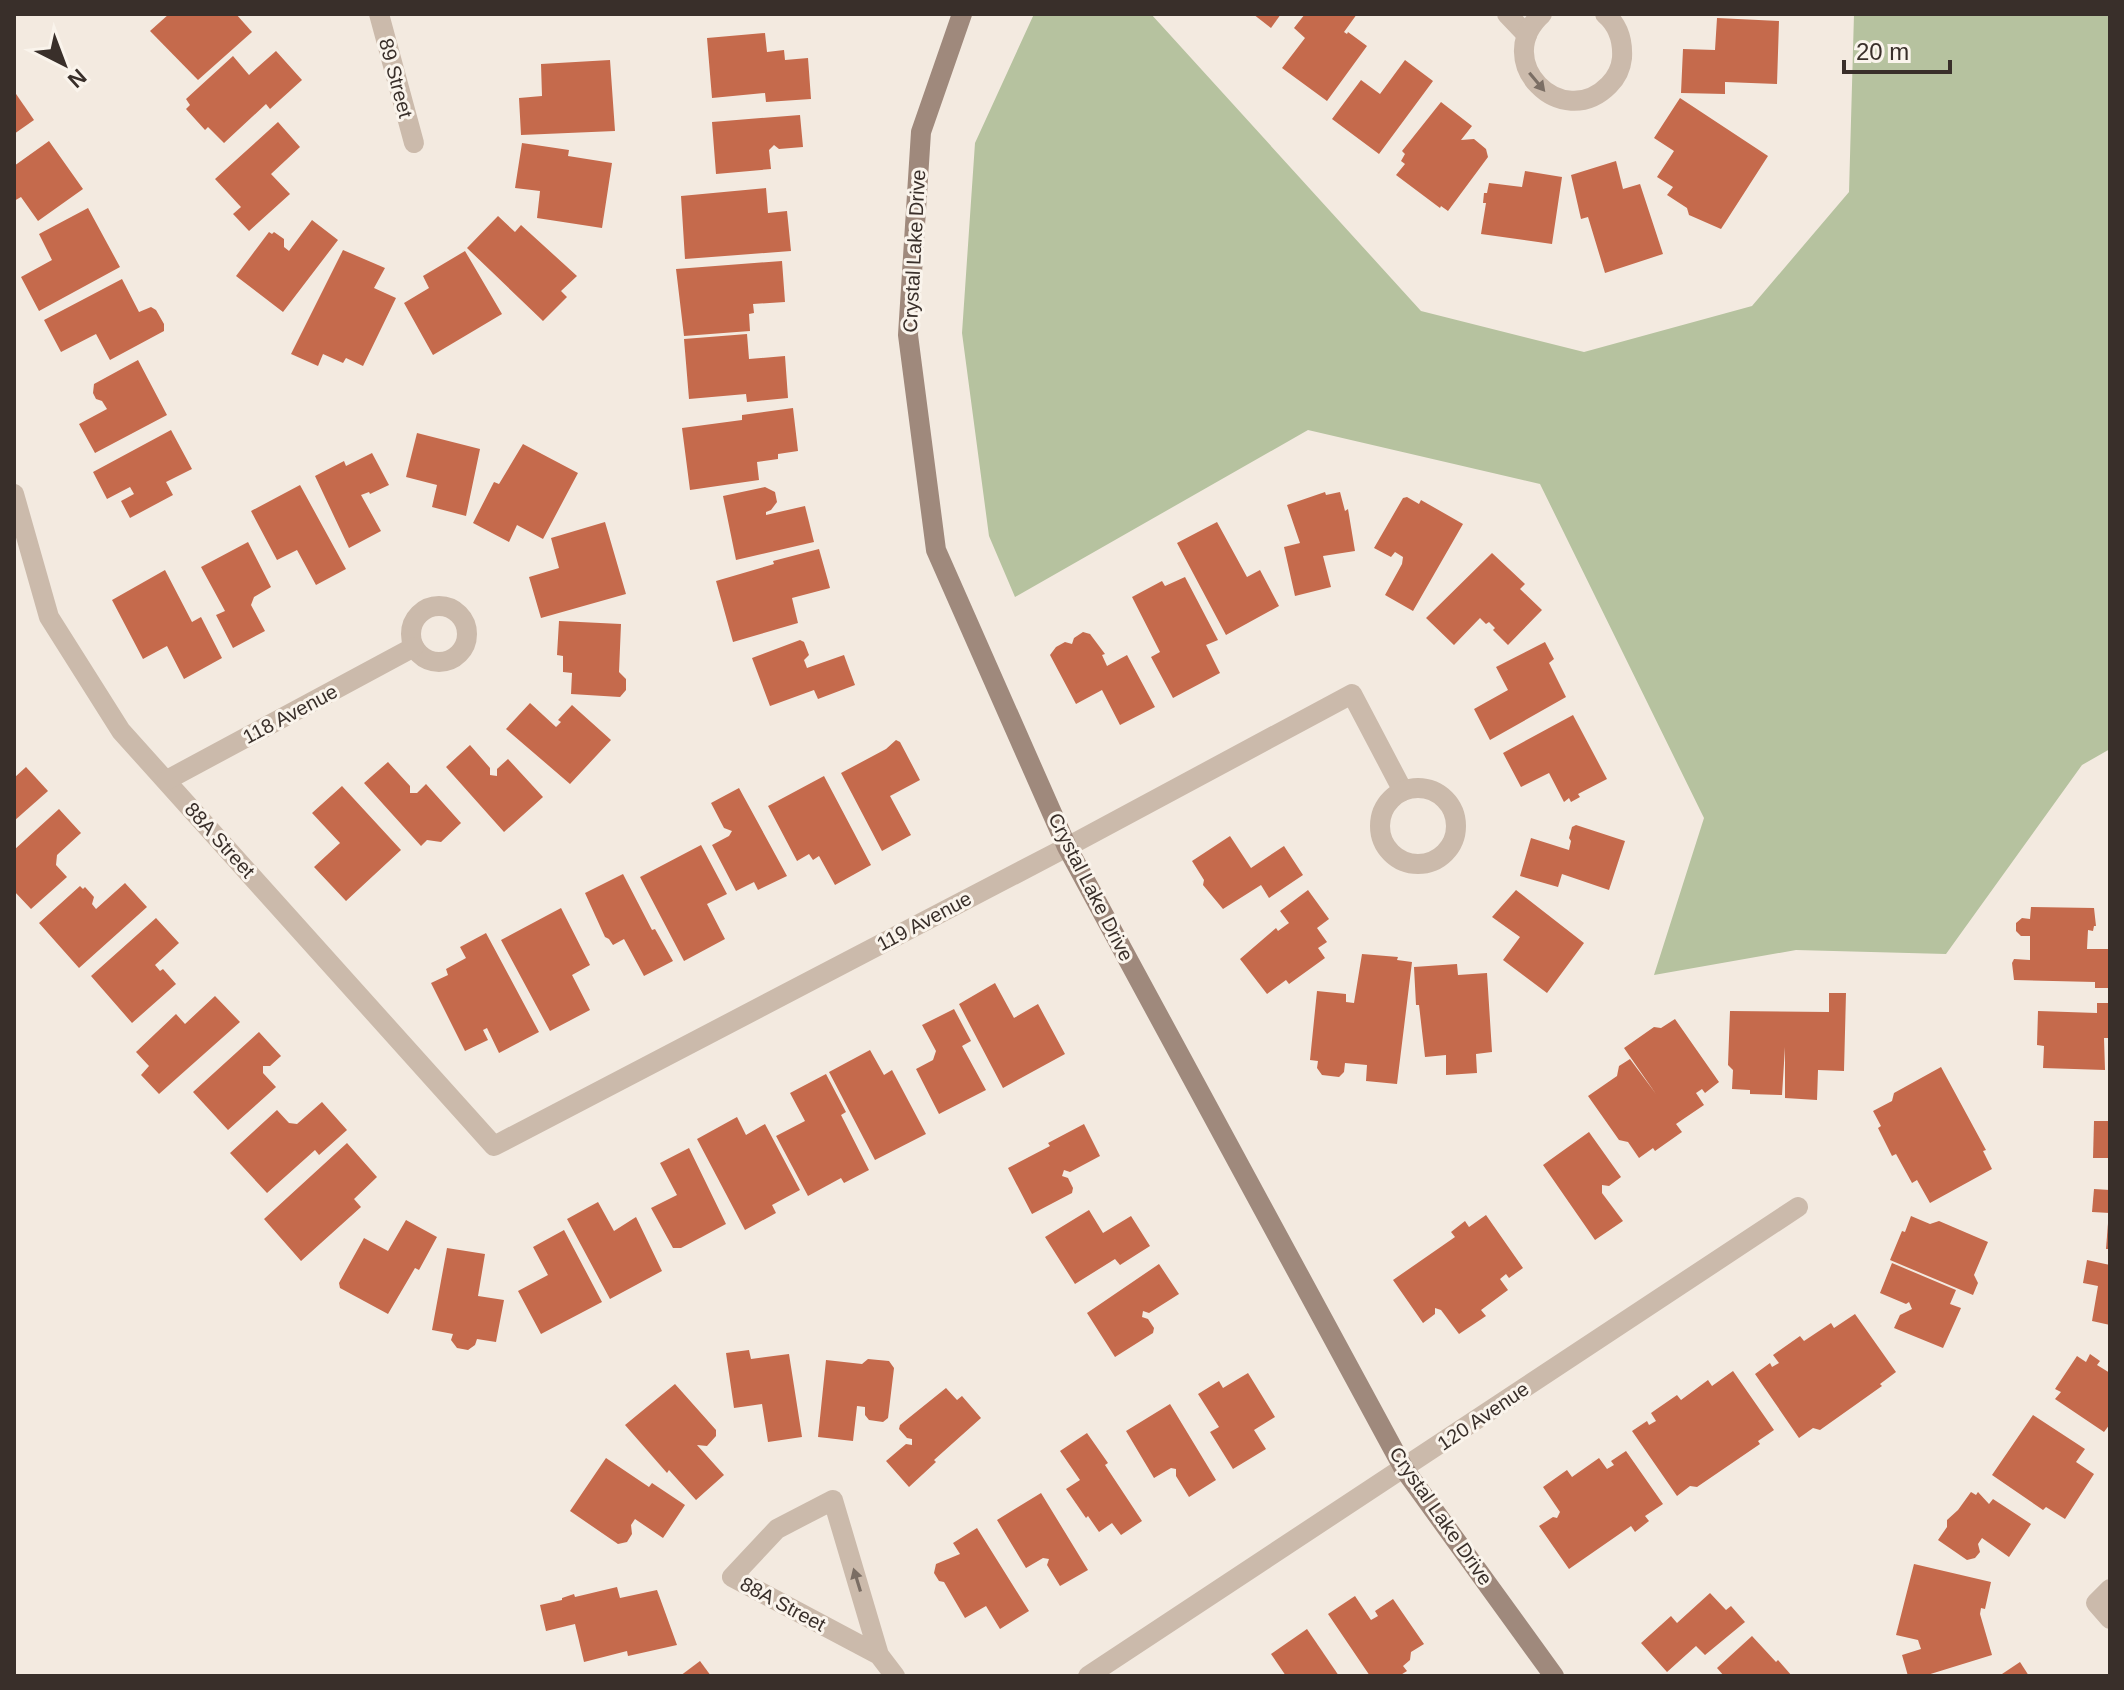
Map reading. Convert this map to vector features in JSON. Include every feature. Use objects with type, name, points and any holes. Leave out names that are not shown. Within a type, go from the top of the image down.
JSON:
[{"type":"street","name":"89 Street","points":[[379,14],[414,143]]},
{"type":"street","name":"Crystal Lake Drive","points":[[962,14],[921,132],[908,335],[936,550],[1067,847],[1404,1469],[1554,1676]]},
{"type":"street","points":[[1507,14],[1527,35]]},
{"type":"street","points":[[1542,14],[1527,35],[1523,51],[1526,66],[1533,81],[1544,92],[1574,101],[1590,98],[1604,90],[1615,79],[1621,63],[1622,46],[1618,31],[1605,14]]},
{"type":"street","name":"88A Street","points":[[14,494],[49,617],[121,731],[494,1146]]},
{"type":"street","name":"118 Avenue","points":[[167,780],[414,647]]},
{"type":"street","name":"119 Avenue","points":[[494,1146],[1067,847],[1352,694],[1403,791]]},
{"type":"street","name":"120 Avenue","points":[[1088,1676],[1798,1207]]},
{"type":"street","name":"88A Street","points":[[833,1500],[879,1655],[732,1577],[777,1529],[833,1500]]},
{"type":"street","points":[[2110,1589],[2096,1603],[2110,1619]]},
{"type":"street","points":[[879,1655],[895,1676]]},
{"type":"green space","points":[[1034,14],[1151,14],[1421,311],[1584,352],[1752,306],[1849,192],[1854,14],[2110,14],[2110,749],[2082,765],[1946,954],[1796,950],[1654,975],[1704,818],[1540,484],[1308,430],[1015,597],[989,536],[962,333],[975,143]]},
{"type":"building","points":[[169,14],[236,14],[252,32],[198,80],[150,31]]},
{"type":"building","points":[[1253,14],[1281,14],[1271,28]]},
{"type":"building","points":[[1305,14],[1357,14],[1344,32],[1367,46],[1327,101],[1282,68],[1305,38],[1294,28]]},
{"type":"building","points":[[1717,18],[1779,21],[1777,84],[1725,82],[1725,94],[1681,93],[1683,49],[1715,50]]},
{"type":"building","points":[[765,33],[767,52],[784,50],[785,60],[808,58],[811,99],[766,102],[765,93],[712,98],[707,38]]},
{"type":"building","points":[[276,51],[302,80],[270,109],[266,104],[224,143],[208,127],[205,130],[186,109],[190,105],[186,99],[233,56],[249,75]]},
{"type":"building","points":[[610,60],[615,131],[521,135],[519,98],[542,96],[541,64]]},
{"type":"building","points":[[1405,60],[1433,81],[1379,154],[1332,119],[1361,80],[1380,94]]},
{"type":"building","points":[[14,91],[34,120],[14,134]]},
{"type":"building","points":[[1680,98],[1768,156],[1721,229],[1689,215],[1687,208],[1667,195],[1673,187],[1657,177],[1674,151],[1654,138]]},
{"type":"building","points":[[1441,102],[1472,126],[1461,140],[1474,139],[1486,149],[1488,157],[1448,211],[1396,175],[1405,164],[1401,161],[1405,154],[1402,151]]},
{"type":"building","points":[[800,115],[803,147],[779,149],[774,145],[769,150],[771,169],[716,174],[712,122]]},
{"type":"building","points":[[278,122],[300,147],[271,174],[290,194],[249,231],[233,214],[241,207],[215,179]]},
{"type":"building","points":[[49,141],[83,189],[38,221],[21,197],[14,201],[14,166]]},
{"type":"building","points":[[522,143],[569,150],[568,156],[612,163],[602,228],[537,218],[540,191],[515,188]]},
{"type":"building","points":[[1616,161],[1623,189],[1640,184],[1663,254],[1605,273],[1588,217],[1581,219],[1571,175]]},
{"type":"building","points":[[1525,171],[1562,177],[1552,244],[1481,234],[1486,203],[1483,203],[1484,193],[1487,193],[1489,183],[1522,187]]},
{"type":"building","points":[[766,188],[768,213],[787,211],[791,251],[685,259],[681,196]]},
{"type":"building","points":[[88,208],[120,267],[39,311],[21,277],[52,260],[39,234]]},
{"type":"building","points":[[498,216],[515,232],[521,225],[577,276],[561,291],[567,297],[543,321],[467,248]]},
{"type":"building","points":[[312,220],[338,240],[283,312],[236,276],[269,232],[284,239],[284,247],[289,251]]},
{"type":"building","points":[[343,250],[385,268],[374,288],[396,298],[363,366],[346,358],[343,363],[323,354],[318,366],[291,354]]},
{"type":"building","points":[[465,251],[502,314],[433,355],[404,303],[429,288],[423,276]]},
{"type":"building","points":[[782,261],[785,302],[753,304],[754,313],[749,314],[750,331],[684,336],[676,269]]},
{"type":"building","points":[[122,279],[139,312],[151,307],[156,310],[164,324],[164,331],[110,360],[96,334],[61,352],[44,320]]},
{"type":"building","points":[[747,334],[749,359],[785,356],[788,398],[747,402],[746,394],[689,399],[684,339]]},
{"type":"building","points":[[138,360],[167,415],[95,453],[79,424],[107,409],[102,401],[96,399],[94,384]]},
{"type":"building","points":[[793,408],[798,451],[778,454],[778,459],[757,462],[759,480],[690,490],[682,428],[742,420],[742,415]]},
{"type":"building","points":[[171,430],[192,469],[166,482],[173,495],[130,518],[121,501],[134,494],[130,487],[107,499],[93,472]]},
{"type":"building","points":[[417,433],[480,449],[466,516],[432,507],[437,485],[406,477]]},
{"type":"building","points":[[523,444],[578,473],[543,539],[517,525],[509,542],[473,523],[494,482],[499,484]]},
{"type":"building","points":[[372,453],[389,485],[361,495],[381,531],[349,548],[315,476],[344,461],[346,466]]},
{"type":"building","points":[[300,485],[346,569],[316,585],[297,550],[277,560],[251,511]]},
{"type":"building","points":[[765,487],[775,492],[777,502],[766,515],[805,506],[814,542],[736,560],[723,496]]},
{"type":"building","points":[[1325,492],[1326,495],[1340,492],[1345,511],[1348,509],[1355,551],[1323,556],[1331,587],[1295,596],[1284,547],[1300,543],[1287,505]]},
{"type":"building","points":[[1403,498],[1419,504],[1421,500],[1463,524],[1413,611],[1385,595],[1403,557],[1395,552],[1391,557],[1374,548]]},
{"type":"building","points":[[605,522],[626,594],[541,618],[529,577],[559,568],[551,538]]},
{"type":"building","points":[[1217,522],[1247,577],[1260,570],[1279,606],[1226,635],[1177,543]]},
{"type":"building","points":[[248,542],[271,587],[254,597],[251,605],[265,631],[233,648],[216,615],[225,611],[201,567]]},
{"type":"building","points":[[819,549],[830,588],[792,598],[798,623],[733,642],[716,581]]},
{"type":"building","points":[[1492,553],[1525,584],[1520,589],[1542,610],[1508,645],[1489,622],[1486,624],[1480,618],[1454,645],[1426,618]]},
{"type":"building","points":[[165,570],[192,622],[201,617],[222,658],[184,679],[167,646],[143,659],[112,600]]},
{"type":"building","points":[[1185,577],[1218,640],[1206,645],[1220,673],[1173,698],[1151,657],[1160,652],[1132,597],[1162,581],[1165,586]]},
{"type":"building","points":[[559,621],[621,624],[619,672],[626,679],[626,690],[620,697],[571,694],[572,673],[563,672],[563,656],[557,655]]},
{"type":"building","points":[[1083,632],[1090,634],[1105,654],[1102,655],[1107,666],[1127,655],[1155,707],[1120,725],[1102,690],[1076,704],[1050,655],[1065,642],[1072,644],[1074,638]]},
{"type":"building","points":[[800,640],[804,642],[809,655],[804,660],[807,668],[844,655],[855,685],[818,699],[814,690],[770,706],[752,658]]},
{"type":"building","points":[[1545,642],[1554,659],[1549,663],[1566,697],[1490,740],[1474,709],[1508,690],[1496,667]]},
{"type":"building","points":[[530,703],[556,727],[561,722],[558,720],[572,705],[611,740],[570,784],[506,729]]},
{"type":"building","points":[[1573,715],[1607,779],[1578,794],[1580,797],[1571,802],[1569,798],[1564,802],[1549,773],[1521,787],[1503,753]]},
{"type":"building","points":[[896,740],[900,742],[920,780],[890,796],[911,835],[882,851],[841,773],[886,749]]},
{"type":"building","points":[[470,745],[490,768],[490,775],[497,776],[497,769],[508,759],[543,797],[504,832],[446,767]]},
{"type":"building","points":[[388,762],[410,786],[410,793],[417,793],[426,784],[461,823],[441,842],[427,840],[421,846],[364,783]]},
{"type":"building","points":[[26,767],[48,791],[14,821],[14,778]]},
{"type":"building","points":[[824,776],[871,865],[835,885],[819,856],[813,860],[809,854],[797,861],[768,806]]},
{"type":"building","points":[[342,786],[401,850],[346,901],[314,867],[340,843],[312,813]]},
{"type":"building","points":[[739,788],[787,876],[758,890],[754,882],[736,891],[712,845],[732,831],[724,828],[711,803]]},
{"type":"building","points":[[59,809],[81,833],[57,855],[56,865],[67,877],[31,909],[14,891],[14,850]]},
{"type":"building","points":[[1576,825],[1625,841],[1609,890],[1562,874],[1558,887],[1520,876],[1531,838],[1569,850],[1572,827]]},
{"type":"building","points":[[1230,836],[1251,868],[1284,846],[1303,875],[1269,898],[1261,885],[1223,909],[1203,885],[1204,880],[1192,861]]},
{"type":"building","points":[[701,845],[727,894],[707,904],[725,939],[684,961],[640,877]]},
{"type":"building","points":[[623,874],[652,930],[655,929],[673,961],[644,976],[624,939],[613,945],[605,937],[585,893]]},
{"type":"building","points":[[125,883],[147,907],[79,968],[39,923],[80,886],[94,897],[92,904],[96,909]]},
{"type":"building","points":[[1308,890],[1329,919],[1317,928],[1327,942],[1318,948],[1325,958],[1289,984],[1286,980],[1267,994],[1240,959],[1276,928],[1278,931],[1289,923],[1280,911]]},
{"type":"building","points":[[1516,890],[1584,943],[1547,993],[1503,960],[1520,937],[1492,917]]},
{"type":"building","points":[[2031,907],[2094,908],[2096,926],[2093,931],[2088,930],[2087,949],[2110,949],[2110,988],[2095,988],[2095,982],[2014,980],[2014,959],[2030,960],[2030,936],[2021,936],[2016,931],[2016,923],[2022,918],[2030,919]]},
{"type":"building","points":[[561,908],[590,965],[572,975],[590,1010],[550,1031],[501,940]]},
{"type":"building","points":[[156,918],[179,943],[155,965],[160,971],[163,969],[176,984],[132,1023],[91,976]]},
{"type":"building","points":[[486,933],[539,1032],[499,1053],[487,1028],[483,1030],[488,1040],[465,1051],[431,983],[448,975],[446,969],[466,958],[460,947]]},
{"type":"building","points":[[1362,954],[1398,957],[1397,960],[1412,962],[1397,1084],[1366,1081],[1367,1065],[1345,1063],[1344,1072],[1339,1077],[1322,1075],[1317,1068],[1318,1061],[1310,1060],[1317,991],[1346,994],[1346,1002],[1354,1003]]},
{"type":"building","points":[[1457,964],[1458,975],[1487,973],[1492,1052],[1476,1054],[1477,1073],[1446,1075],[1446,1055],[1425,1057],[1419,1005],[1416,1005],[1414,967]]},
{"type":"building","points":[[995,983],[1014,1018],[1038,1004],[1065,1054],[1003,1088],[959,1004]]},
{"type":"building","points":[[1829,993],[1846,993],[1844,1071],[1818,1070],[1817,1100],[1785,1098],[1785,1047],[1782,1095],[1750,1094],[1750,1090],[1732,1089],[1733,1070],[1728,1065],[1730,1011],[1829,1012]]},
{"type":"building","points":[[215,996],[240,1022],[159,1094],[141,1075],[149,1066],[136,1052],[176,1014],[185,1024]]},
{"type":"building","points":[[2097,1003],[2110,1003],[2110,1038],[2104,1038],[2105,1070],[2043,1068],[2044,1046],[2037,1045],[2038,1011],[2097,1013]]},
{"type":"building","points":[[954,1009],[971,1041],[962,1046],[986,1090],[939,1114],[916,1069],[933,1060],[936,1051],[922,1025]]},
{"type":"building","points":[[1675,1019],[1719,1082],[1705,1093],[1702,1089],[1696,1093],[1704,1105],[1676,1124],[1682,1132],[1639,1158],[1628,1142],[1619,1140],[1588,1096],[1617,1076],[1619,1066],[1630,1059],[1656,1094],[1624,1048],[1654,1027],[1661,1028]]},
{"type":"building","points":[[259,1032],[281,1056],[270,1066],[263,1066],[263,1073],[276,1087],[228,1130],[193,1092]]},
{"type":"building","points":[[870,1050],[884,1075],[892,1070],[926,1134],[875,1160],[829,1072]]},
{"type":"building","points":[[1941,1067],[1986,1150],[1983,1151],[1992,1169],[1930,1203],[1917,1180],[1912,1183],[1896,1154],[1892,1156],[1873,1111],[1892,1101],[1894,1093]]},
{"type":"building","points":[[826,1074],[846,1112],[841,1115],[869,1170],[844,1183],[841,1178],[808,1196],[776,1136],[805,1121],[790,1093]]},
{"type":"building","points":[[322,1102],[347,1130],[319,1155],[315,1150],[267,1193],[230,1153],[277,1110],[289,1123],[297,1124]]},
{"type":"building","points":[[737,1117],[746,1135],[765,1124],[800,1190],[772,1205],[776,1213],[745,1230],[697,1139]]},
{"type":"building","points":[[2094,1121],[2110,1121],[2110,1158],[2093,1158]]},
{"type":"building","points":[[1084,1124],[1100,1156],[1070,1172],[1064,1170],[1062,1176],[1068,1178],[1072,1193],[1032,1214],[1008,1168]]},
{"type":"building","points":[[1589,1132],[1621,1177],[1609,1186],[1602,1185],[1602,1193],[1623,1221],[1595,1240],[1543,1165]]},
{"type":"building","points":[[347,1143],[377,1177],[354,1199],[361,1207],[301,1261],[264,1219]]},
{"type":"building","points":[[689,1148],[726,1224],[681,1248],[673,1248],[651,1208],[677,1195],[660,1163]]},
{"type":"building","points":[[2094,1189],[2110,1190],[2110,1213],[2092,1212]]},
{"type":"building","points":[[598,1202],[614,1231],[636,1217],[662,1271],[610,1299],[567,1219]]},
{"type":"building","points":[[1089,1210],[1103,1233],[1131,1216],[1150,1246],[1120,1265],[1115,1259],[1075,1284],[1045,1237]]},
{"type":"building","points":[[1486,1215],[1523,1268],[1509,1278],[1506,1274],[1500,1279],[1508,1290],[1481,1310],[1486,1316],[1459,1334],[1441,1310],[1435,1308],[1435,1314],[1423,1323],[1393,1280],[1455,1237],[1451,1232],[1465,1221],[1469,1227]]},
{"type":"building","points":[[1911,1216],[1930,1224],[1939,1221],[1988,1242],[1974,1275],[1978,1283],[1973,1295],[1890,1260]]},
{"type":"building","points":[[406,1220],[437,1237],[419,1270],[415,1268],[388,1314],[340,1288],[339,1283],[364,1238],[388,1251]]},
{"type":"building","points":[[2108,1223],[2110,1249],[2106,1249]]},
{"type":"building","points":[[564,1230],[602,1302],[541,1334],[518,1291],[548,1275],[533,1247]]},
{"type":"building","points":[[447,1248],[485,1254],[478,1296],[504,1300],[496,1342],[477,1339],[468,1350],[457,1348],[451,1340],[453,1334],[432,1330]]},
{"type":"building","points":[[2087,1260],[2110,1265],[2110,1325],[2092,1321],[2098,1286],[2083,1283]]},
{"type":"building","points":[[1892,1263],[1956,1290],[1950,1304],[1961,1308],[1943,1348],[1894,1328],[1900,1315],[1912,1309],[1909,1302],[1906,1304],[1880,1293]]},
{"type":"building","points":[[1159,1264],[1179,1294],[1149,1313],[1143,1311],[1142,1317],[1148,1319],[1154,1328],[1153,1333],[1115,1357],[1087,1313]]},
{"type":"building","points":[[1855,1314],[1896,1372],[1880,1384],[1882,1386],[1820,1430],[1813,1428],[1799,1438],[1755,1374],[1770,1363],[1772,1367],[1779,1363],[1773,1355],[1800,1336],[1804,1341],[1831,1323],[1834,1328]]},
{"type":"building","points":[[749,1350],[751,1359],[789,1354],[802,1437],[768,1442],[762,1404],[734,1408],[726,1353]]},
{"type":"building","points":[[2090,1354],[2100,1361],[2097,1365],[2110,1373],[2110,1424],[2104,1432],[2055,1399],[2061,1392],[2055,1389],[2077,1356],[2086,1362]]},
{"type":"building","points":[[868,1359],[889,1361],[894,1368],[888,1418],[883,1422],[869,1420],[865,1407],[857,1406],[853,1441],[818,1437],[826,1360],[862,1364]]},
{"type":"building","points":[[1733,1371],[1774,1430],[1758,1441],[1760,1444],[1697,1487],[1690,1486],[1677,1496],[1632,1431],[1647,1421],[1649,1425],[1656,1421],[1651,1413],[1677,1395],[1681,1400],[1708,1380],[1712,1386]]},
{"type":"building","points":[[1248,1373],[1275,1417],[1254,1430],[1266,1449],[1233,1469],[1210,1432],[1219,1427],[1198,1394],[1219,1381],[1223,1388]]},
{"type":"building","points":[[675,1384],[716,1430],[716,1436],[707,1446],[697,1445],[724,1475],[696,1500],[669,1470],[667,1473],[625,1425]]},
{"type":"building","points":[[946,1388],[957,1400],[962,1396],[981,1418],[909,1487],[886,1461],[906,1444],[912,1445],[912,1439],[899,1429],[900,1425]]},
{"type":"building","points":[[1170,1404],[1216,1480],[1189,1497],[1176,1476],[1176,1469],[1171,1468],[1154,1478],[1126,1431]]},
{"type":"building","points":[[2033,1415],[2085,1449],[2076,1462],[2094,1474],[2065,1519],[2046,1507],[2043,1510],[1992,1475]]},
{"type":"building","points":[[1087,1433],[1142,1521],[1121,1535],[1112,1523],[1099,1532],[1066,1489],[1080,1480],[1060,1451]]},
{"type":"building","points":[[1626,1451],[1663,1504],[1645,1516],[1649,1521],[1635,1532],[1631,1526],[1569,1569],[1539,1526],[1553,1517],[1557,1518],[1560,1512],[1543,1487],[1567,1470],[1572,1477],[1599,1458],[1607,1469],[1614,1465],[1611,1461]]},
{"type":"building","points":[[606,1458],[649,1487],[652,1483],[685,1505],[663,1538],[635,1519],[627,1542],[618,1544],[570,1511]]},
{"type":"building","points":[[1971,1492],[1976,1495],[1978,1492],[1989,1504],[1993,1499],[2031,1524],[2009,1557],[1982,1538],[1978,1544],[1980,1552],[1975,1558],[1967,1560],[1938,1540],[1947,1527],[1947,1520]]},
{"type":"building","points":[[1041,1493],[1088,1570],[1060,1586],[1047,1565],[1049,1559],[1043,1558],[1026,1568],[997,1520]]},
{"type":"building","points":[[977,1528],[1029,1611],[1000,1629],[986,1606],[965,1618],[944,1582],[939,1581],[934,1573],[936,1564],[960,1554],[953,1543]]},
{"type":"building","points":[[1914,1564],[1991,1582],[1985,1609],[1981,1608],[1980,1614],[1992,1655],[1924,1676],[1908,1676],[1902,1655],[1921,1649],[1918,1640],[1896,1635]]},
{"type":"building","points":[[617,1587],[620,1598],[657,1590],[677,1645],[628,1656],[627,1651],[584,1662],[575,1624],[546,1631],[540,1605],[574,1594],[575,1597]]},
{"type":"building","points":[[1710,1593],[1726,1610],[1731,1606],[1745,1622],[1705,1655],[1696,1646],[1667,1672],[1641,1643],[1671,1616],[1677,1623]]},
{"type":"building","points":[[1355,1596],[1371,1620],[1378,1616],[1375,1611],[1393,1599],[1424,1644],[1411,1652],[1410,1660],[1403,1666],[1407,1671],[1399,1676],[1370,1676],[1328,1614]]},
{"type":"building","points":[[1307,1629],[1339,1676],[1286,1676],[1271,1654]]},
{"type":"building","points":[[1752,1636],[1792,1676],[1724,1676],[1717,1668]]},
{"type":"building","points":[[700,1661],[711,1676],[680,1676]]},
{"type":"building","points":[[2020,1662],[2029,1676],[1999,1676]]}]
